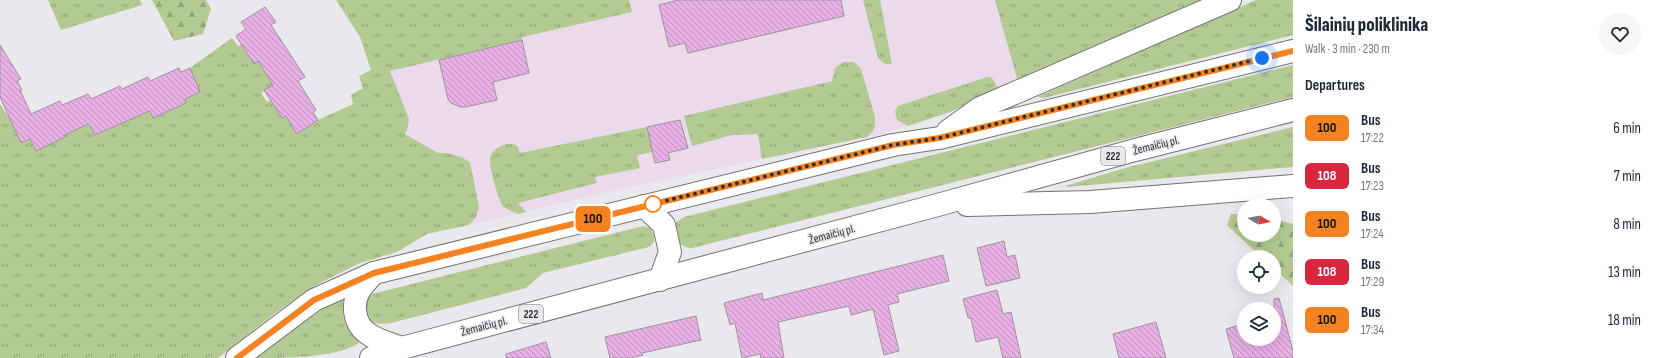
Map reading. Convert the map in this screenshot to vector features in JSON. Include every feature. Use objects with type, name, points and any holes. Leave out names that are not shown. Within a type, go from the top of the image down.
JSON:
[{"type":"main road","points":[[939,138],[980,108],[1230,0]]},
{"type":"main road","points":[[237,358],[314,300],[374,273],[893,145],[939,138],[1293,51]]},
{"type":"main road","name":"Žemaičių pl.","points":[[371,358],[402,348],[934,206],[1135,150],[1293,110]]},
{"type":"main road","points":[[934,206],[1090,202],[1293,186]]},
{"type":"main road","points":[[644,206],[664,225],[670,252],[660,280]]},
{"type":"main road","points":[[374,273],[361,288],[356,300],[355,317],[359,326],[369,335],[402,348]]},
{"type":"shaded area","points":[[629,0],[1203,0],[950,112],[908,126],[867,137],[629,187],[469,225],[476,217],[447,153],[438,153],[405,134],[408,126],[390,71],[521,40],[521,37],[632,12]]},
{"type":"green space","points":[[48,0],[140,0],[142,5],[61,30]]},
{"type":"green space","points":[[152,0],[206,0],[211,9],[203,34],[174,41]]},
{"type":"green space","points":[[336,0],[629,0],[632,12],[522,37],[522,40],[390,71],[409,119],[405,134],[438,153],[447,153],[461,157],[470,162],[479,207],[476,217],[469,225],[427,234],[397,252],[360,263],[314,286],[274,314],[218,358],[0,358],[0,104],[10,119],[21,143],[30,139],[36,150],[89,124],[95,135],[127,121],[149,108],[153,118],[186,103],[185,99],[200,92],[190,68],[232,38],[238,46],[242,44],[255,63],[258,61],[273,85],[261,93],[267,102],[271,100],[282,118],[286,116],[297,133],[318,120],[353,104],[351,95],[363,88],[359,76],[371,70],[360,37]]},
{"type":"green space","points":[[863,0],[880,0],[892,64],[885,64],[878,58]]},
{"type":"green space","points":[[995,0],[1203,0],[1018,82]]},
{"type":"green space","points":[[1256,0],[1293,0],[1293,35],[1044,98],[1037,97]]},
{"type":"green space","points":[[843,62],[854,62],[861,69],[875,117],[875,126],[873,131],[867,137],[762,159],[758,134],[732,135],[692,146],[684,116],[832,81],[835,68]]},
{"type":"green space","points":[[1293,65],[1293,97],[692,248],[680,244],[675,237],[674,228],[676,223],[684,217]]},
{"type":"green space","points":[[987,77],[992,78],[997,86],[997,91],[950,112],[908,126],[897,120],[895,111],[898,106]]},
{"type":"green space","points":[[647,127],[653,152],[637,155],[640,168],[595,177],[597,183],[518,203],[526,212],[518,214],[503,207],[494,183],[490,163],[491,154],[497,148],[506,144],[511,144],[518,147],[520,153]]},
{"type":"green space","points":[[1293,127],[1293,167],[1065,186],[1125,168]]},
{"type":"green space","points":[[1231,214],[1237,214],[1237,234],[1227,225]]},
{"type":"green space","points":[[1281,221],[1293,224],[1293,286],[1281,275],[1281,250],[1254,250],[1245,242],[1281,242]]},
{"type":"green space","points":[[643,226],[650,228],[654,235],[654,242],[649,247],[543,273],[526,288],[391,323],[379,324],[370,321],[364,316],[366,299],[372,294]]},
{"type":"green space","points":[[338,300],[343,301],[344,316],[347,328],[359,343],[337,352],[324,354],[295,357],[255,358],[310,317]]},
{"type":"building","points":[[678,0],[841,0],[844,16],[688,53],[685,43],[669,47],[659,5]]},
{"type":"building","points":[[265,7],[276,22],[271,25],[305,77],[298,81],[316,110],[313,112],[318,120],[297,134],[286,116],[282,118],[264,90],[273,85],[258,61],[254,64],[236,36],[246,29],[241,22]]},
{"type":"building","points":[[522,40],[529,73],[493,82],[497,100],[465,107],[460,107],[451,103],[448,99],[439,60]]},
{"type":"building","points":[[0,45],[21,79],[17,81],[31,114],[60,101],[62,105],[88,94],[91,99],[120,86],[122,89],[148,77],[150,81],[179,68],[181,72],[190,68],[200,92],[185,99],[186,103],[153,118],[150,111],[95,135],[89,124],[64,135],[65,137],[36,151],[30,139],[21,143],[0,97]]},
{"type":"building","points":[[680,120],[688,148],[668,153],[670,160],[655,163],[647,127]]},
{"type":"building","points":[[1004,241],[1007,257],[1015,255],[1020,278],[986,286],[977,248]]},
{"type":"building","points":[[943,255],[949,281],[897,294],[899,302],[888,305],[899,351],[884,355],[873,309],[851,315],[849,306],[778,322],[784,358],[761,358],[760,354],[742,358],[735,323],[730,325],[724,303],[762,293],[763,300]]},
{"type":"building","points":[[997,290],[1003,314],[1011,312],[1021,358],[1003,358],[998,337],[976,342],[971,318],[968,318],[963,299]]},
{"type":"building","points":[[1279,298],[1280,302],[1274,302],[1274,299]]},
{"type":"building","points":[[1281,306],[1293,351],[1293,358],[1234,358],[1226,329],[1237,326],[1237,346],[1281,346]]},
{"type":"building","points":[[696,316],[701,340],[642,353],[643,355],[629,358],[610,358],[605,337]]},
{"type":"building","points":[[1156,322],[1166,358],[1119,358],[1113,334]]},
{"type":"building","points":[[546,342],[551,358],[506,358],[506,354]]},
{"type":"bus line","name":"100","points":[[237,358],[314,300],[374,273],[893,145],[939,138],[1293,51]]},
{"type":"route","points":[[653,204],[893,145],[939,138],[1262,58]]}]
